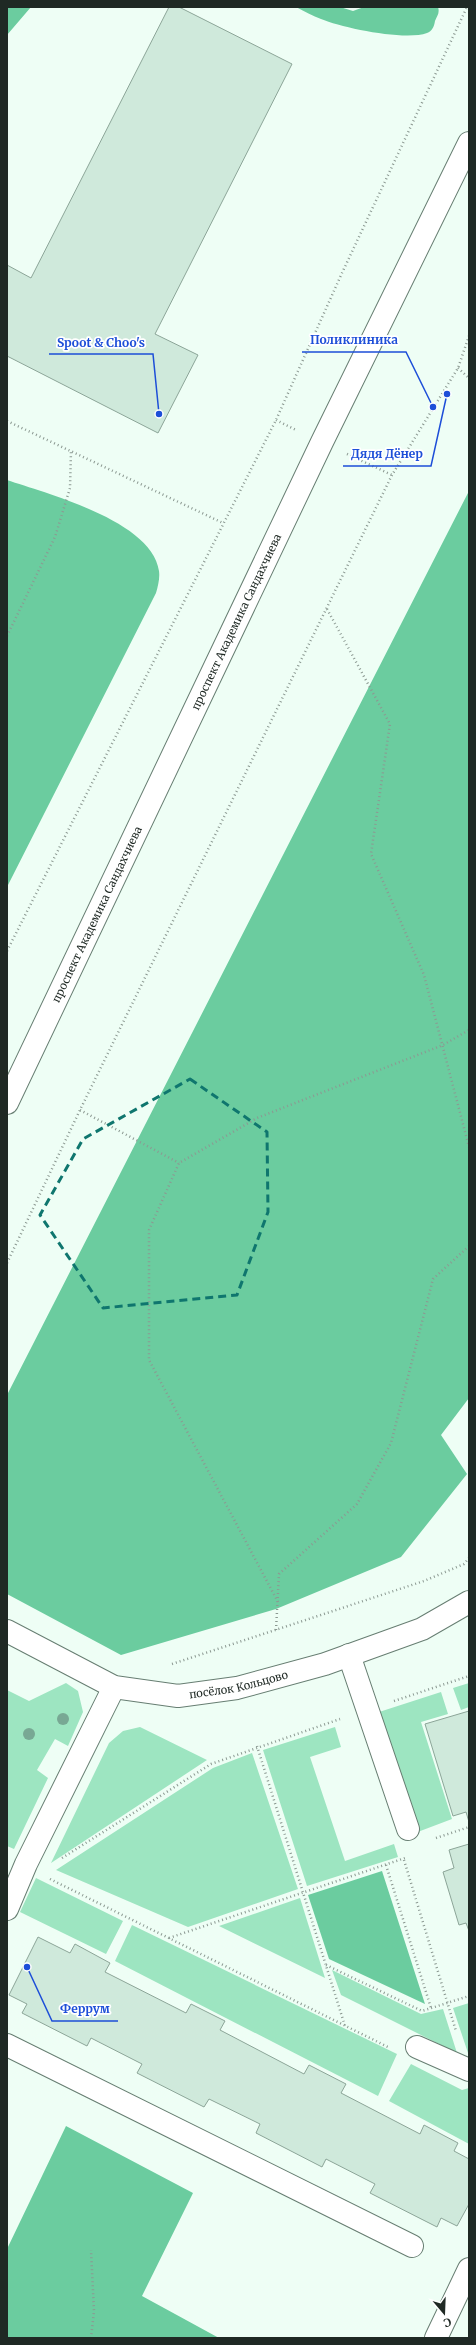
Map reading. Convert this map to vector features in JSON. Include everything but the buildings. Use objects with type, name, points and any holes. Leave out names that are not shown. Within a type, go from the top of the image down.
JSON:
[{"type":"main road","name":"проспект Академика Сандахчиева","points":[[7,1103],[322,442],[469,143]]},
{"type":"main road","name":"посёлок Кольцово","points":[[7,1631],[114,1687],[178,1696],[237,1688],[325,1664],[422,1629],[469,1602]]},
{"type":"main road","points":[[350,1655],[408,1829]]},
{"type":"main road","points":[[7,1909],[32,1869],[114,1687]]},
{"type":"main road","points":[[7,2045],[412,2246]]},
{"type":"main road","points":[[417,2047],[469,2070]]},
{"type":"main road","points":[[436,2338],[469,2269]]},
{"type":"path","points":[[7,951],[276,420],[342,273],[467,7]]},
{"type":"path","points":[[7,1262],[80,1110],[392,475],[458,368],[469,336]]},
{"type":"path","points":[[458,368],[469,378]]},
{"type":"path","points":[[7,421],[223,523]]},
{"type":"path","points":[[7,636],[55,537],[70,488],[71,451]]},
{"type":"path","points":[[327,608],[390,724],[371,854],[424,975],[469,1147]]},
{"type":"path","points":[[278,1602],[149,1360],[149,1230],[179,1163],[257,1118],[443,1045],[469,1030]]},
{"type":"path","points":[[80,1110],[179,1163]]},
{"type":"path","points":[[276,1630],[279,1574],[357,1504],[391,1443],[433,1279],[469,1246]]},
{"type":"path","points":[[164,1666],[424,1581],[464,1564],[469,1558]]},
{"type":"path","points":[[32,1869],[211,1764],[257,1746],[469,1676]]},
{"type":"path","points":[[257,1746],[345,2026]]},
{"type":"path","points":[[169,1938],[303,1892],[404,1860],[447,2003],[469,2070]]},
{"type":"path","points":[[386,1865],[431,2008]]},
{"type":"path","points":[[32,1869],[401,2053],[417,2047]]},
{"type":"path","points":[[326,1965],[422,2011],[469,1996]]},
{"type":"path","points":[[91,2338],[94,2311],[92,2250]]},
{"type":"highlighted area","points":[[190,1079],[267,1132],[268,1212],[237,1295],[103,1308],[40,1215],[83,1139]]},
{"type":"green space","points":[[7,7],[31,7],[7,35]]},
{"type":"green space","points":[[296,7],[340,7],[353,11],[364,7],[438,7],[439,11],[430,31],[417,35],[404,35],[374,32],[331,23]]},
{"type":"green space","points":[[7,480],[71,502],[96,512],[119,524],[138,538],[152,553],[159,571],[159,582],[156,593],[7,887]]},
{"type":"green space","points":[[469,491],[469,1398],[441,1435],[467,1474],[401,1557],[276,1609],[121,1655],[7,1594],[7,1395]]},
{"type":"green space","points":[[66,1683],[78,1691],[83,1712],[68,1746],[55,1739],[37,1770],[48,1778],[14,1849],[7,1846],[7,1690],[29,1701]]},
{"type":"green space","points":[[469,1683],[469,1707],[461,1710],[453,1688]]},
{"type":"green space","points":[[441,1692],[448,1714],[421,1722],[452,1819],[415,1833],[376,1713]]},
{"type":"green space","points":[[140,1727],[207,1760],[51,1863],[109,1743],[123,1731]]},
{"type":"green space","points":[[335,1727],[341,1747],[310,1757],[345,1861],[394,1844],[398,1857],[307,1886],[263,1750]]},
{"type":"green space","points":[[252,1753],[298,1889],[188,1927],[56,1870],[213,1768]]},
{"type":"green space","points":[[382,1871],[425,2004],[329,1959],[308,1895]]},
{"type":"green space","points":[[36,1878],[123,1921],[106,1954],[20,1912]]},
{"type":"green space","points":[[300,1898],[325,1978],[219,1926]]},
{"type":"green space","points":[[132,1925],[397,2054],[378,2096],[115,1961]]},
{"type":"green space","points":[[332,1970],[421,2014],[443,2009],[457,2053],[341,1995]]},
{"type":"green space","points":[[469,2003],[469,2056],[453,2008]]},
{"type":"green space","points":[[411,2064],[462,2090],[469,2088],[469,2144],[389,2101]]},
{"type":"green space","points":[[66,2126],[193,2193],[142,2296],[219,2338],[7,2338],[7,2249]]},
{"type":"place","name":"Дядя Дёнер","points":[[447,394]]},
{"type":"place","name":"Поликлиника","points":[[433,407]]},
{"type":"place","name":"Spoot & Choo's","points":[[159,414]]},
{"type":"place","name":"Феррум","points":[[27,1967]]}]
